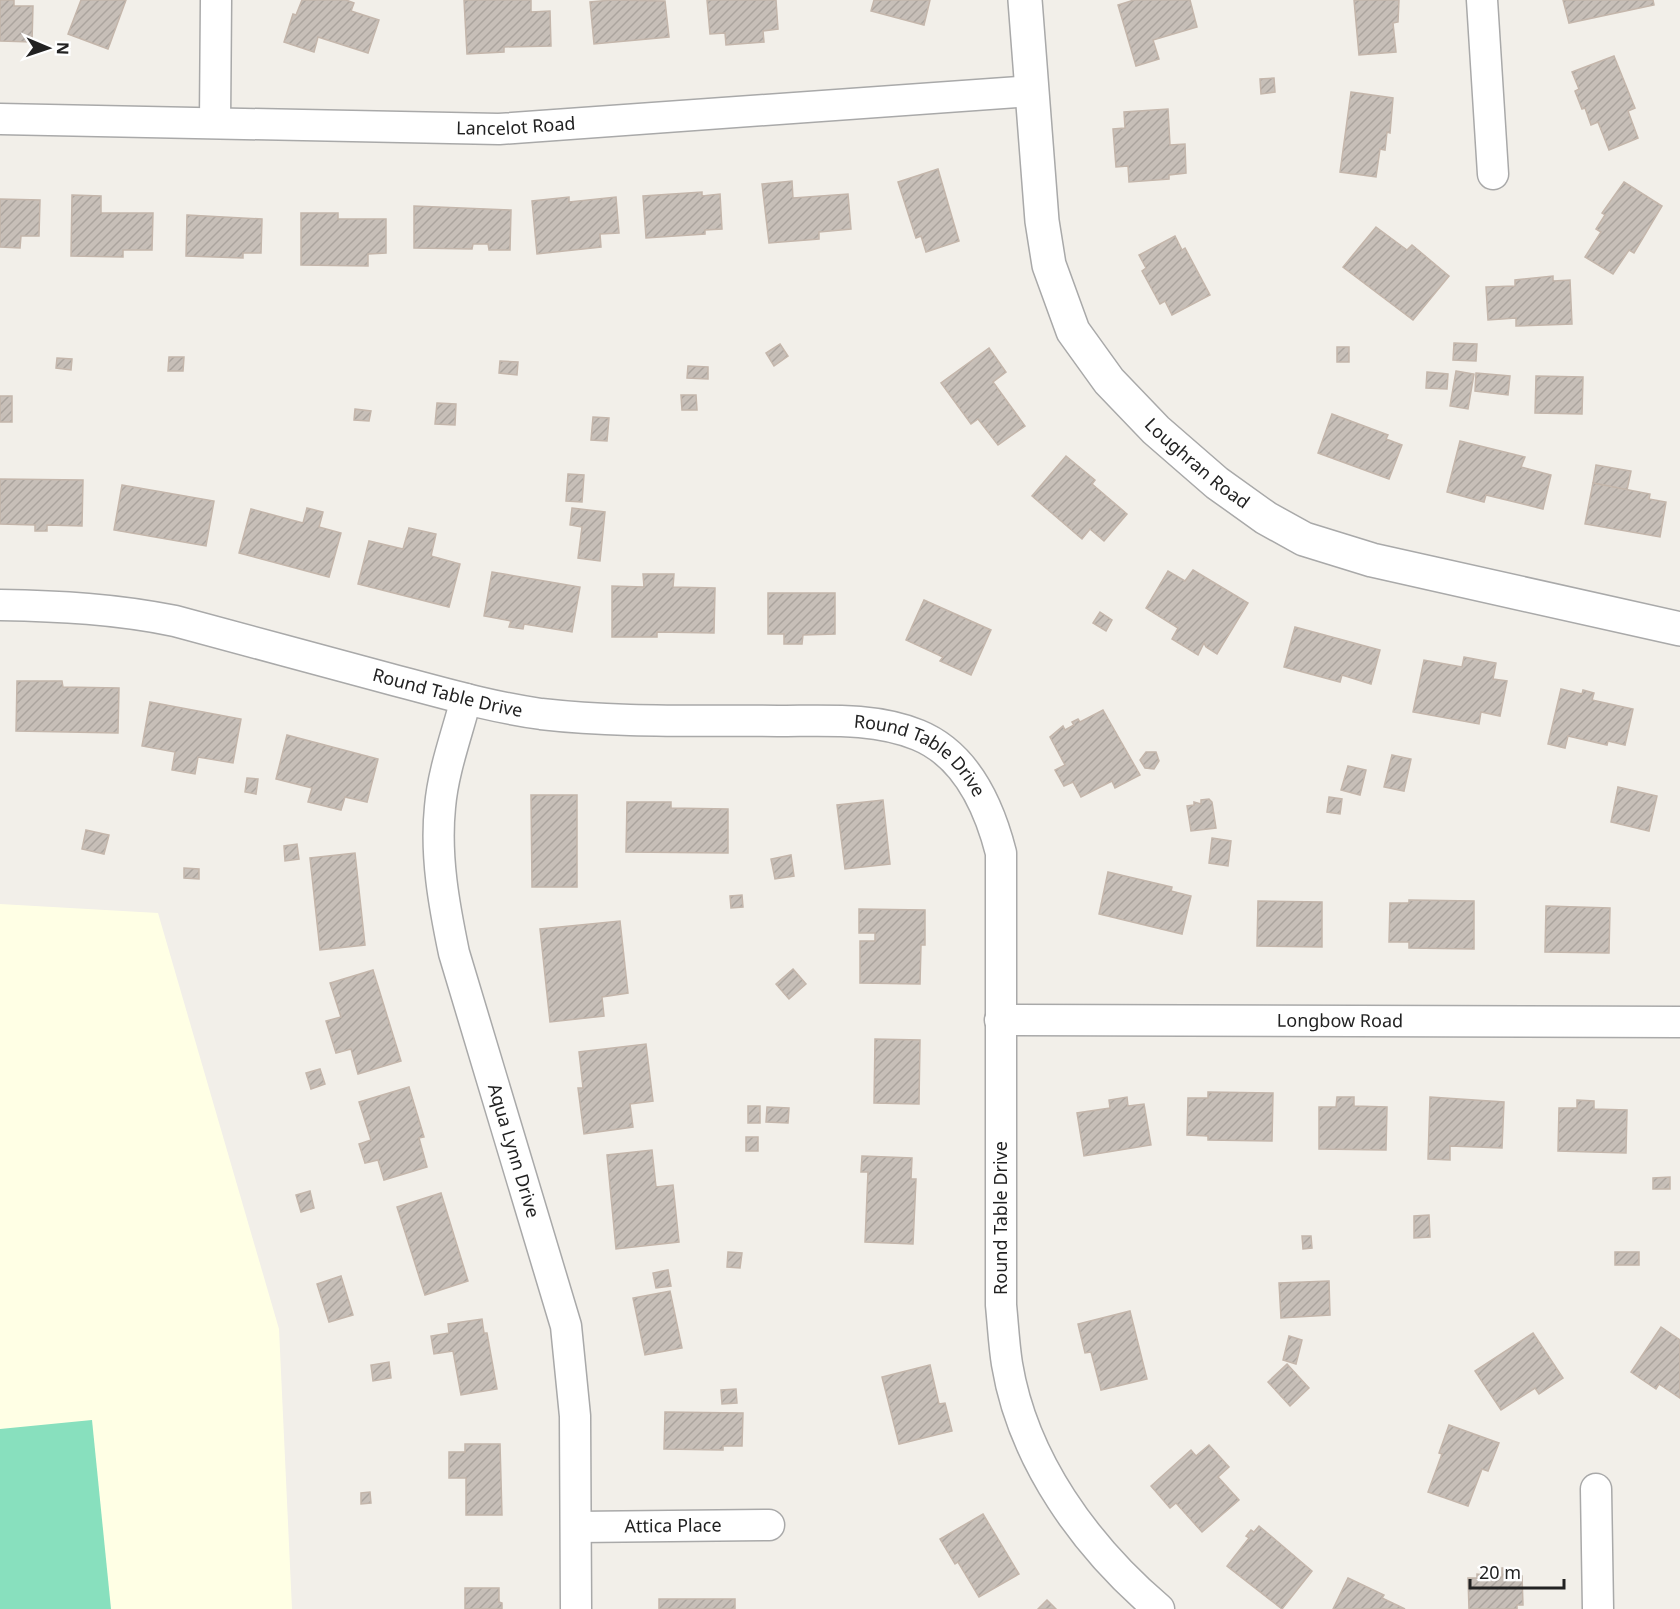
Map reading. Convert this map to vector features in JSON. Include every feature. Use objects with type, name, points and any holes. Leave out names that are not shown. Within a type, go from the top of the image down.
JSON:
[{"type":"street","points":[[215,122],[216,0]]},
{"type":"street","name":"Loughran Road","points":[[1024,0],[1030,91],[1049,266],[1073,332],[1125,398],[1156,430],[1217,483],[1266,518],[1304,539],[1372,560],[1680,629]]},
{"type":"street","points":[[1482,0],[1493,174]]},
{"type":"street","name":"Lancelot Road","points":[[0,119],[499,129],[1030,91]]},
{"type":"street","name":"Round Table Drive","points":[[0,605],[78,606],[128,611],[175,621],[466,699],[539,713],[602,719],[845,721],[890,726],[919,735],[947,753],[982,795],[1001,853],[1001,1305],[1008,1366],[1021,1415],[1044,1470],[1074,1518],[1100,1553],[1159,1609]]},
{"type":"street","name":"Aqua Lynn Drive","points":[[466,699],[440,805],[438,852],[444,904],[454,953],[566,1326],[574,1416],[577,1527],[576,1609]]},
{"type":"street","name":"Longbow Road","points":[[1000,1020],[1680,1022]]},
{"type":"street","points":[[1596,1489],[1598,1609]]},
{"type":"street","name":"Attica Place","points":[[577,1527],[769,1525]]},
{"type":"shaded area","points":[[0,904],[158,913],[279,1329],[292,1609],[0,1609]]},
{"type":"green space","points":[[92,1420],[111,1609],[0,1609],[0,1429]]},
{"type":"building","points":[[0,0],[14,0],[14,6],[33,6],[32,42],[0,41]]},
{"type":"building","points":[[81,0],[126,0],[108,49],[68,34]]},
{"type":"building","points":[[302,0],[346,0],[354,3],[351,11],[379,20],[368,53],[318,37],[314,52],[284,42],[293,14],[296,15]]},
{"type":"building","points":[[464,0],[531,0],[531,12],[550,11],[551,46],[504,47],[504,52],[467,54]]},
{"type":"building","points":[[707,0],[776,0],[778,29],[763,31],[764,42],[726,45],[725,33],[710,34]]},
{"type":"building","points":[[874,0],[930,0],[924,25],[871,11]]},
{"type":"building","points":[[1134,0],[1190,0],[1197,27],[1153,40],[1159,59],[1136,66],[1118,5]]},
{"type":"building","points":[[1354,0],[1399,0],[1398,22],[1393,23],[1396,52],[1359,55]]},
{"type":"building","points":[[1563,0],[1653,0],[1654,5],[1569,23]]},
{"type":"building","points":[[665,1],[669,37],[594,44],[590,2]]},
{"type":"building","points":[[1614,56],[1635,108],[1628,111],[1638,138],[1609,150],[1598,122],[1591,125],[1585,108],[1582,109],[1575,91],[1579,89],[1572,72]]},
{"type":"building","points":[[1274,78],[1275,92],[1261,94],[1260,79]]},
{"type":"building","points":[[1351,92],[1393,98],[1390,133],[1387,132],[1385,150],[1380,149],[1376,177],[1340,172]]},
{"type":"building","points":[[1168,109],[1170,145],[1185,144],[1186,173],[1169,175],[1169,179],[1129,182],[1128,166],[1116,167],[1113,129],[1125,128],[1124,112]]},
{"type":"building","points":[[938,169],[959,241],[926,252],[921,236],[916,238],[898,182]]},
{"type":"building","points":[[792,181],[793,198],[848,194],[851,229],[819,232],[819,239],[769,243],[762,184]]},
{"type":"building","points":[[1624,182],[1662,206],[1634,253],[1629,250],[1613,274],[1585,257],[1601,232],[1596,229],[1605,215],[1602,213]]},
{"type":"building","points":[[702,192],[702,196],[720,194],[722,229],[705,230],[705,234],[646,238],[643,196]]},
{"type":"building","points":[[72,195],[101,196],[101,213],[153,213],[152,250],[123,250],[123,257],[71,256]]},
{"type":"building","points":[[569,197],[569,202],[616,197],[619,233],[600,234],[601,247],[537,254],[532,201]]},
{"type":"building","points":[[0,199],[40,200],[39,236],[21,236],[20,248],[0,247]]},
{"type":"building","points":[[414,206],[511,210],[510,250],[489,250],[488,244],[473,244],[472,249],[414,248]]},
{"type":"building","points":[[301,213],[338,213],[338,219],[386,219],[386,253],[368,254],[368,266],[301,265]]},
{"type":"building","points":[[187,215],[262,219],[261,253],[243,253],[243,258],[186,256]]},
{"type":"building","points":[[1376,227],[1407,250],[1412,245],[1449,276],[1413,320],[1343,267]]},
{"type":"building","points":[[1175,236],[1182,250],[1185,248],[1210,295],[1172,315],[1165,301],[1160,304],[1142,271],[1146,268],[1139,255]]},
{"type":"building","points":[[1553,276],[1553,281],[1570,280],[1572,324],[1516,326],[1516,318],[1488,320],[1486,287],[1515,286],[1515,280]]},
{"type":"building","points":[[1454,343],[1477,344],[1476,361],[1453,360]]},
{"type":"building","points":[[780,344],[788,356],[774,366],[766,353]]},
{"type":"building","points":[[1337,347],[1349,347],[1349,362],[1337,362]]},
{"type":"building","points":[[989,348],[1006,372],[993,382],[1025,426],[998,445],[978,419],[971,424],[941,383]]},
{"type":"building","points":[[169,357],[184,357],[183,371],[168,371]]},
{"type":"building","points":[[57,358],[72,359],[71,370],[56,368]]},
{"type":"building","points":[[500,361],[518,362],[517,375],[499,373]]},
{"type":"building","points":[[688,366],[708,367],[708,379],[687,378]]},
{"type":"building","points":[[1456,371],[1474,374],[1468,409],[1450,406]]},
{"type":"building","points":[[1427,372],[1448,374],[1447,389],[1426,388]]},
{"type":"building","points":[[1476,373],[1510,376],[1508,395],[1475,391]]},
{"type":"building","points":[[1536,376],[1583,377],[1582,414],[1535,413]]},
{"type":"building","points":[[681,395],[696,395],[697,410],[682,410]]},
{"type":"building","points":[[0,396],[12,396],[12,422],[0,422]]},
{"type":"building","points":[[437,403],[456,404],[455,425],[435,424]]},
{"type":"building","points":[[355,409],[371,411],[369,421],[354,420]]},
{"type":"building","points":[[1332,414],[1388,435],[1386,439],[1402,445],[1389,479],[1318,453]]},
{"type":"building","points":[[593,417],[609,418],[607,441],[591,440]]},
{"type":"building","points":[[1460,441],[1525,457],[1521,467],[1551,475],[1543,509],[1486,495],[1484,502],[1447,492]]},
{"type":"building","points":[[1066,456],[1095,480],[1092,484],[1127,514],[1104,541],[1090,529],[1082,539],[1032,496]]},
{"type":"building","points":[[1596,465],[1631,471],[1627,490],[1593,483]]},
{"type":"building","points":[[568,474],[584,475],[582,502],[566,501]]},
{"type":"building","points":[[0,479],[83,480],[82,526],[47,525],[47,531],[35,531],[35,525],[0,524]]},
{"type":"building","points":[[1593,483],[1650,494],[1649,499],[1666,502],[1660,537],[1585,524]]},
{"type":"building","points":[[122,485],[214,501],[206,546],[114,530]]},
{"type":"building","points":[[307,508],[323,512],[319,527],[341,533],[329,577],[239,553],[251,509],[303,523]]},
{"type":"building","points":[[572,508],[605,512],[600,561],[578,558],[582,527],[570,525]]},
{"type":"building","points":[[409,528],[436,534],[431,556],[460,564],[449,607],[358,584],[369,541],[403,549]]},
{"type":"building","points":[[1193,570],[1248,603],[1217,654],[1204,643],[1198,655],[1172,639],[1178,628],[1146,608],[1168,571],[1185,581]]},
{"type":"building","points":[[492,572],[580,587],[572,632],[524,624],[523,629],[509,627],[511,621],[484,616]]},
{"type":"building","points":[[643,574],[674,574],[673,587],[715,588],[714,633],[657,632],[657,637],[612,637],[612,586],[644,587]]},
{"type":"building","points":[[768,593],[835,593],[835,634],[803,635],[802,644],[784,644],[784,634],[768,634]]},
{"type":"building","points":[[924,600],[991,630],[971,675],[940,661],[943,657],[906,640]]},
{"type":"building","points":[[1100,612],[1112,620],[1106,631],[1093,623]]},
{"type":"building","points":[[1295,627],[1380,650],[1371,684],[1342,675],[1340,682],[1284,667]]},
{"type":"building","points":[[1464,657],[1496,663],[1493,679],[1507,681],[1500,716],[1481,712],[1479,724],[1413,712],[1424,660],[1462,667]]},
{"type":"building","points":[[17,681],[62,681],[63,687],[119,688],[118,733],[16,731]]},
{"type":"building","points":[[1561,689],[1582,694],[1583,690],[1594,693],[1592,700],[1633,709],[1625,745],[1608,741],[1607,745],[1568,736],[1565,748],[1548,744]]},
{"type":"building","points":[[150,702],[241,719],[233,763],[198,757],[195,774],[172,770],[175,752],[142,746]]},
{"type":"building","points":[[1103,710],[1140,775],[1115,788],[1112,781],[1081,797],[1073,782],[1064,786],[1055,770],[1065,765],[1050,737],[1063,726],[1065,730],[1074,725],[1072,722],[1078,719],[1080,722]]},
{"type":"building","points":[[287,735],[378,759],[367,802],[345,797],[341,810],[308,802],[312,788],[276,779]]},
{"type":"building","points":[[1146,752],[1156,752],[1159,761],[1154,769],[1145,768],[1140,760]]},
{"type":"building","points":[[1392,755],[1411,759],[1404,791],[1384,787]]},
{"type":"building","points":[[1348,766],[1366,770],[1360,795],[1341,790]]},
{"type":"building","points":[[247,778],[258,779],[256,794],[245,792]]},
{"type":"building","points":[[1618,787],[1657,796],[1649,831],[1611,822]]},
{"type":"building","points":[[531,795],[577,795],[577,887],[532,887]]},
{"type":"building","points":[[1329,797],[1342,799],[1340,814],[1327,812]]},
{"type":"building","points":[[1209,799],[1212,802],[1216,828],[1191,831],[1187,806],[1194,805],[1194,802],[1201,804],[1201,800]]},
{"type":"building","points":[[883,800],[890,864],[845,869],[837,805]]},
{"type":"building","points":[[627,802],[671,802],[671,808],[728,809],[728,853],[626,852]]},
{"type":"building","points":[[86,830],[109,835],[104,854],[82,849]]},
{"type":"building","points":[[1212,838],[1231,841],[1228,866],[1209,863]]},
{"type":"building","points":[[297,844],[299,859],[285,861],[284,846]]},
{"type":"building","points":[[355,853],[365,945],[320,950],[310,858]]},
{"type":"building","points":[[791,855],[794,876],[775,879],[771,859]]},
{"type":"building","points":[[184,868],[199,869],[199,879],[184,878]]},
{"type":"building","points":[[1108,872],[1172,887],[1171,891],[1191,896],[1182,934],[1099,914]]},
{"type":"building","points":[[742,895],[743,907],[731,908],[730,896]]},
{"type":"building","points":[[1409,900],[1474,901],[1474,949],[1409,948],[1409,942],[1389,942],[1390,903],[1409,903]]},
{"type":"building","points":[[1258,901],[1322,902],[1322,947],[1257,946]]},
{"type":"building","points":[[1546,906],[1610,908],[1609,953],[1545,952]]},
{"type":"building","points":[[859,909],[925,910],[925,945],[921,945],[920,984],[860,983],[860,941],[875,941],[875,933],[859,933]]},
{"type":"building","points":[[620,921],[628,993],[602,997],[604,1016],[550,1022],[540,929]]},
{"type":"building","points":[[793,969],[806,984],[789,999],[776,984]]},
{"type":"building","points":[[373,970],[401,1061],[358,1074],[351,1049],[336,1053],[326,1021],[341,1017],[330,983]]},
{"type":"building","points":[[875,1039],[920,1040],[919,1104],[874,1103]]},
{"type":"building","points":[[646,1044],[653,1101],[630,1104],[633,1127],[584,1134],[578,1088],[583,1088],[579,1052]]},
{"type":"building","points":[[320,1069],[325,1084],[311,1089],[306,1073]]},
{"type":"building","points":[[409,1087],[424,1137],[419,1138],[427,1167],[384,1180],[378,1160],[365,1163],[359,1144],[371,1140],[359,1102]]},
{"type":"building","points":[[1208,1092],[1273,1093],[1272,1141],[1208,1140],[1208,1136],[1187,1135],[1188,1098],[1208,1098]]},
{"type":"building","points":[[1127,1097],[1128,1106],[1144,1104],[1151,1145],[1084,1156],[1077,1113],[1110,1108],[1109,1100]]},
{"type":"building","points":[[1337,1097],[1354,1097],[1354,1106],[1387,1107],[1386,1150],[1319,1149],[1319,1107],[1336,1107]]},
{"type":"building","points":[[1430,1097],[1504,1102],[1502,1148],[1450,1146],[1450,1160],[1428,1159]]},
{"type":"building","points":[[1577,1100],[1594,1101],[1594,1109],[1627,1110],[1626,1153],[1558,1151],[1559,1108],[1577,1108]]},
{"type":"building","points":[[748,1106],[760,1106],[760,1123],[748,1123]]},
{"type":"building","points":[[767,1107],[789,1108],[788,1123],[766,1122]]},
{"type":"building","points":[[746,1137],[758,1137],[758,1151],[746,1151]]},
{"type":"building","points":[[652,1150],[656,1187],[673,1185],[679,1242],[616,1249],[607,1155]]},
{"type":"building","points":[[862,1156],[912,1158],[911,1179],[916,1179],[913,1244],[865,1242],[868,1172],[861,1172]]},
{"type":"building","points":[[1670,1177],[1670,1189],[1653,1189],[1653,1178]]},
{"type":"building","points":[[310,1191],[314,1208],[301,1212],[296,1195]]},
{"type":"building","points":[[441,1193],[468,1281],[425,1295],[397,1207]]},
{"type":"building","points":[[1429,1215],[1430,1237],[1414,1238],[1414,1216]]},
{"type":"building","points":[[1302,1236],[1311,1236],[1312,1248],[1303,1249]]},
{"type":"building","points":[[728,1252],[742,1253],[740,1268],[727,1267]]},
{"type":"building","points":[[1615,1252],[1639,1252],[1639,1265],[1615,1265]]},
{"type":"building","points":[[668,1270],[671,1286],[656,1288],[653,1273]]},
{"type":"building","points":[[341,1276],[353,1315],[329,1322],[317,1284]]},
{"type":"building","points":[[1329,1281],[1330,1315],[1281,1318],[1279,1283]]},
{"type":"building","points":[[670,1291],[682,1348],[645,1355],[633,1298]]},
{"type":"building","points":[[1130,1311],[1147,1379],[1101,1390],[1091,1352],[1085,1353],[1078,1324]]},
{"type":"building","points":[[482,1319],[484,1333],[487,1333],[497,1389],[461,1395],[453,1351],[434,1354],[431,1336],[449,1333],[448,1324]]},
{"type":"building","points":[[1661,1327],[1680,1340],[1680,1398],[1659,1384],[1656,1389],[1631,1372]]},
{"type":"building","points":[[1533,1333],[1563,1378],[1539,1394],[1535,1388],[1501,1410],[1475,1371]]},
{"type":"building","points":[[1289,1336],[1302,1340],[1296,1364],[1283,1360]]},
{"type":"building","points":[[389,1362],[391,1378],[373,1381],[371,1365]]},
{"type":"building","points":[[1287,1364],[1309,1388],[1290,1406],[1268,1382]]},
{"type":"building","points":[[930,1365],[939,1404],[945,1403],[952,1431],[899,1444],[882,1377]]},
{"type":"building","points":[[736,1389],[737,1403],[722,1404],[721,1390]]},
{"type":"building","points":[[665,1412],[743,1413],[742,1446],[723,1446],[723,1450],[664,1449]]},
{"type":"building","points":[[1449,1425],[1499,1443],[1488,1471],[1482,1469],[1468,1506],[1428,1492],[1442,1454],[1439,1453]]},
{"type":"building","points":[[465,1444],[500,1444],[502,1515],[466,1515],[466,1478],[449,1478],[449,1452],[465,1452]]},
{"type":"building","points":[[1209,1445],[1229,1467],[1218,1477],[1239,1500],[1202,1532],[1176,1503],[1170,1508],[1151,1486],[1191,1450],[1196,1456]]},
{"type":"building","points":[[370,1492],[371,1503],[361,1504],[361,1493]]},
{"type":"building","points":[[983,1514],[1019,1574],[979,1597],[958,1562],[955,1564],[940,1539]]},
{"type":"building","points":[[1259,1526],[1312,1571],[1282,1609],[1227,1566],[1249,1538],[1246,1536]]},
{"type":"building","points":[[1502,1568],[1509,1568],[1509,1576],[1522,1576],[1523,1605],[1517,1605],[1517,1609],[1469,1609],[1468,1578],[1477,1578],[1477,1574],[1502,1577]]},
{"type":"building","points":[[1348,1578],[1384,1595],[1382,1598],[1405,1609],[1333,1609]]},
{"type":"building","points":[[465,1588],[499,1588],[499,1602],[502,1603],[502,1609],[465,1609]]},
{"type":"building","points":[[659,1599],[735,1599],[735,1609],[659,1609]]},
{"type":"building","points":[[1047,1600],[1056,1609],[1038,1609]]}]
